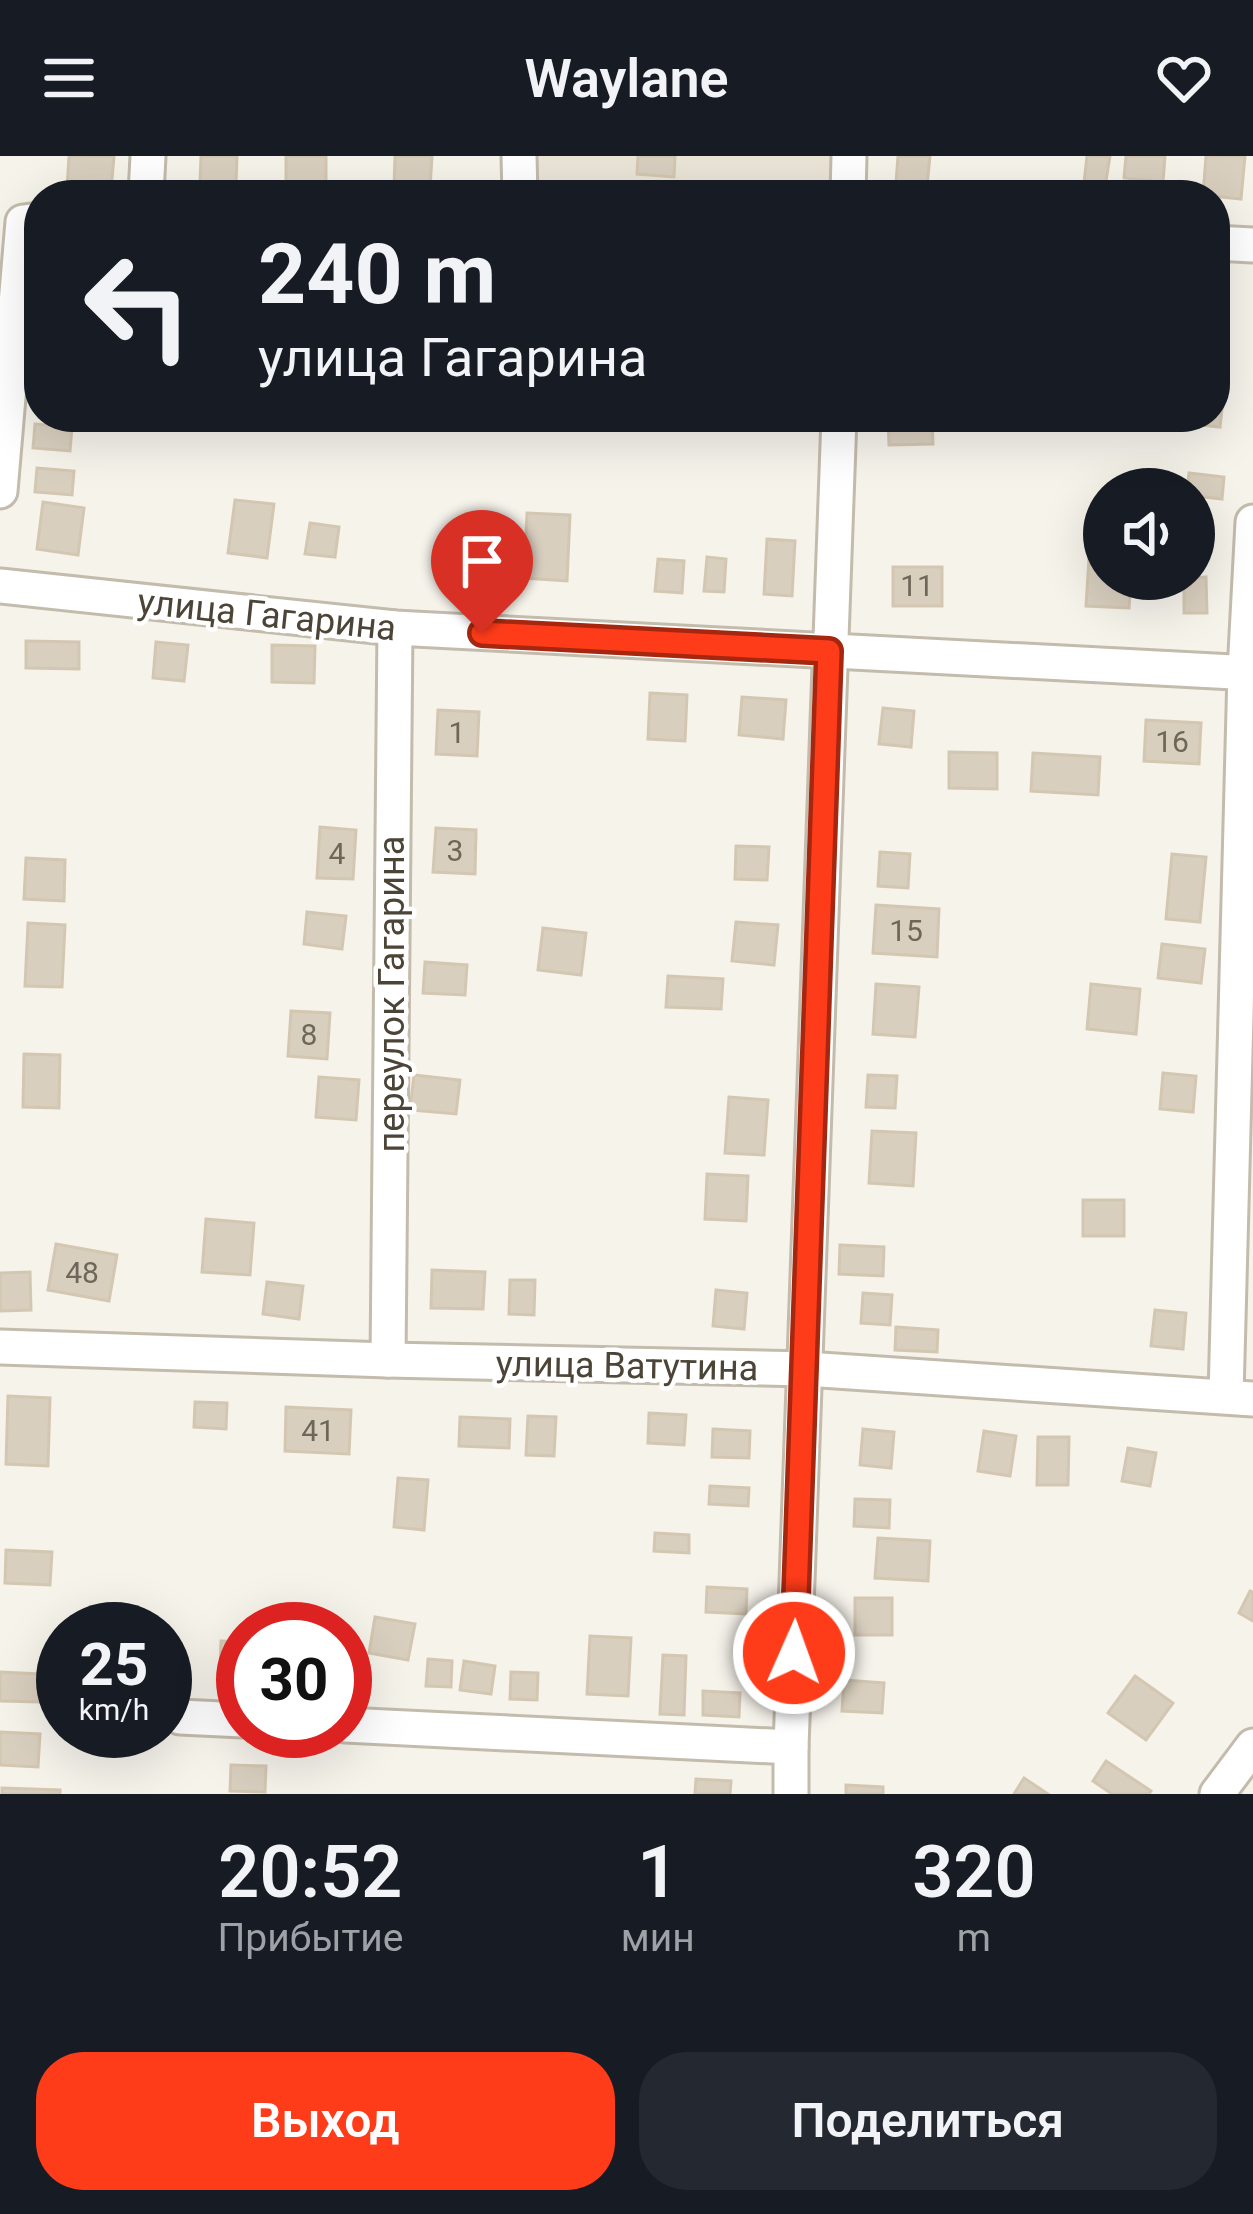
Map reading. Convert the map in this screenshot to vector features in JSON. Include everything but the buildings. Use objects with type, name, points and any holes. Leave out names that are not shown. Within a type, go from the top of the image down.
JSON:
[{"type":"street","points":[[0,491],[24,282]]},
{"type":"street","points":[[791,1794],[838,432]]},
{"type":"street","points":[[1240,1398],[1253,522]]},
{"type":"street","name":"улица Гагарина","points":[[0,586],[394,628],[1249,672]]},
{"type":"street","name":"переулок Гагарина","points":[[388,1360],[394,628]]},
{"type":"street","name":"улица Ватутина","points":[[0,1347],[806,1369],[1240,1398]]},
{"type":"street","points":[[372,1726],[791,1747]]},
{"type":"street","points":[[1217,1794],[1253,1747]]},
{"type":"shaded area","points":[[525,156],[833,156],[832,180],[525,180]]},
{"type":"route","points":[[482,633],[829,651],[794,1653]]}]
